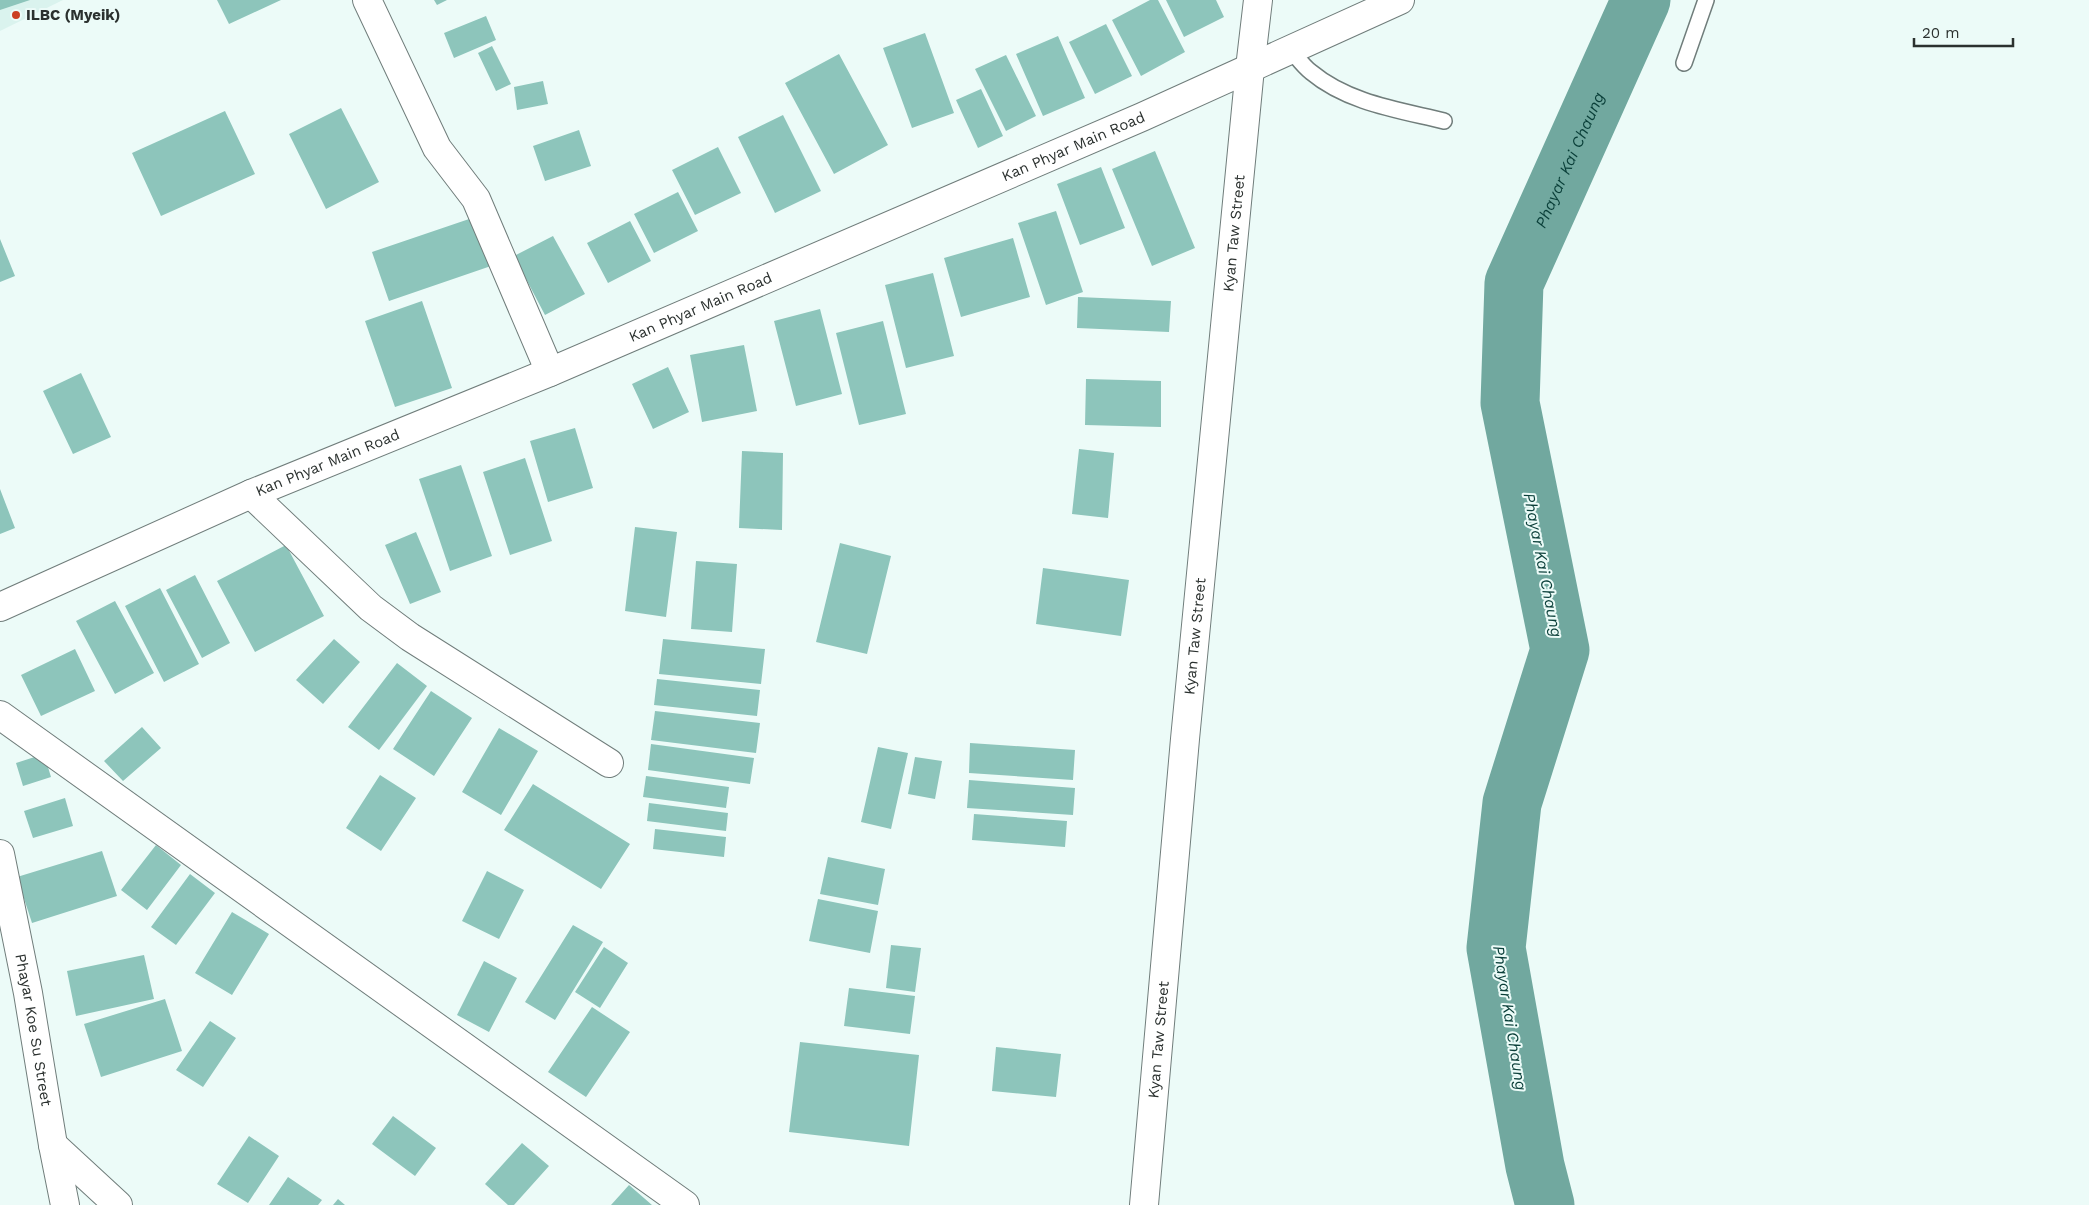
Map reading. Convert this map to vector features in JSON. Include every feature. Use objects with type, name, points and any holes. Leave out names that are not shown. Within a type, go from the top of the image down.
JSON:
[{"type":"street","points":[[367,0],[437,148],[476,199],[550,372]]},
{"type":"street","name":"Kyan Taw Street","points":[[1144,1205],[1186,729],[1258,0]]},
{"type":"street","name":"Kan Phyar Main Road","points":[[0,607],[251,494],[550,372],[1133,121],[1400,0]]},
{"type":"street","points":[[251,494],[371,608],[410,637],[609,763]]},
{"type":"street","points":[[0,715],[685,1205]]},
{"type":"street","name":"Phayar Koe Su Street","points":[[0,854],[28,993],[53,1145],[66,1205]]},
{"type":"street","points":[[53,1145],[118,1205]]},
{"type":"lane","points":[[1684,63],[1706,0]]},
{"type":"lane","points":[[1290,49],[1310,72],[1334,88],[1374,105],[1444,121]]},
{"type":"shaded area","name":"ILBC (Myeik)","points":[[0,0],[63,0],[0,31]]},
{"type":"building","points":[[0,0],[30,0],[0,10]]},
{"type":"building","points":[[217,0],[281,0],[229,24]]},
{"type":"building","points":[[434,0],[447,0],[437,5]]},
{"type":"building","points":[[1150,0],[1158,0],[1185,52],[1141,76],[1112,20]]},
{"type":"building","points":[[1166,0],[1216,0],[1224,17],[1184,37]]},
{"type":"building","points":[[486,16],[496,40],[454,58],[444,33]]},
{"type":"building","points":[[1106,24],[1132,76],[1095,94],[1069,42]]},
{"type":"building","points":[[925,33],[954,113],[912,128],[883,48]]},
{"type":"building","points":[[1058,36],[1085,98],[1043,116],[1016,54]]},
{"type":"building","points":[[492,46],[511,84],[496,91],[478,53]]},
{"type":"building","points":[[839,54],[888,145],[834,174],[785,83]]},
{"type":"building","points":[[1006,55],[1036,116],[1006,131],[975,69]]},
{"type":"building","points":[[543,81],[548,104],[517,110],[514,87]]},
{"type":"building","points":[[981,89],[1003,136],[978,148],[956,100]]},
{"type":"building","points":[[341,108],[379,182],[326,209],[289,134]]},
{"type":"building","points":[[225,111],[255,174],[161,216],[132,153]]},
{"type":"building","points":[[783,115],[821,191],[775,213],[738,137]]},
{"type":"building","points":[[579,130],[591,166],[545,181],[533,146]]},
{"type":"building","points":[[718,147],[741,193],[695,215],[672,170]]},
{"type":"building","points":[[1155,151],[1195,248],[1152,266],[1112,169]]},
{"type":"building","points":[[1101,167],[1125,228],[1080,245],[1057,184]]},
{"type":"building","points":[[678,192],[698,231],[654,253],[634,214]]},
{"type":"building","points":[[1056,211],[1083,292],[1046,305],[1018,223]]},
{"type":"building","points":[[475,217],[491,266],[389,301],[372,252]]},
{"type":"building","points":[[630,221],[651,261],[608,283],[587,243]]},
{"type":"building","points":[[553,236],[585,294],[545,315],[514,256]]},
{"type":"building","points":[[1013,238],[1030,297],[961,317],[944,258]]},
{"type":"building","points":[[0,239],[15,276],[0,282]]},
{"type":"building","points":[[933,273],[954,356],[906,368],[885,285]]},
{"type":"building","points":[[1078,297],[1171,301],[1169,332],[1077,328]]},
{"type":"building","points":[[422,301],[452,388],[395,407],[365,321]]},
{"type":"building","points":[[820,309],[842,394],[796,406],[774,321]]},
{"type":"building","points":[[883,321],[906,414],[859,425],[836,333]]},
{"type":"building","points":[[744,345],[757,411],[702,422],[690,355]]},
{"type":"building","points":[[668,367],[689,412],[653,429],[632,384]]},
{"type":"building","points":[[81,373],[111,437],[73,454],[43,391]]},
{"type":"building","points":[[1086,379],[1161,381],[1161,427],[1085,425]]},
{"type":"building","points":[[575,428],[593,488],[548,502],[530,441]]},
{"type":"building","points":[[1079,449],[1114,453],[1108,518],[1072,514]]},
{"type":"building","points":[[742,451],[783,453],[782,530],[739,528]]},
{"type":"building","points":[[525,458],[552,541],[510,555],[483,472]]},
{"type":"building","points":[[461,465],[492,556],[450,571],[419,479]]},
{"type":"building","points":[[0,489],[15,528],[0,534]]},
{"type":"building","points":[[635,527],[677,532],[666,617],[625,611]]},
{"type":"building","points":[[416,532],[441,592],[410,604],[385,545]]},
{"type":"building","points":[[840,543],[891,556],[867,654],[816,642]]},
{"type":"building","points":[[286,545],[324,616],[255,652],[217,581]]},
{"type":"building","points":[[696,561],[737,564],[732,632],[691,629]]},
{"type":"building","points":[[1043,568],[1129,580],[1121,636],[1036,624]]},
{"type":"building","points":[[195,575],[230,643],[202,658],[166,590]]},
{"type":"building","points":[[160,588],[199,664],[164,682],[125,606]]},
{"type":"building","points":[[115,601],[154,673],[115,694],[76,621]]},
{"type":"building","points":[[334,639],[360,662],[323,704],[296,680]]},
{"type":"building","points":[[663,639],[765,649],[761,684],[659,674]]},
{"type":"building","points":[[75,649],[95,691],[41,716],[21,675]]},
{"type":"building","points":[[397,663],[427,686],[379,750],[348,727]]},
{"type":"building","points":[[657,679],[760,690],[757,716],[654,705]]},
{"type":"building","points":[[431,691],[472,718],[434,776],[393,749]]},
{"type":"building","points":[[655,711],[760,723],[756,753],[651,740]]},
{"type":"building","points":[[142,727],[161,748],[123,781],[104,761]]},
{"type":"building","points":[[499,728],[538,751],[501,815],[462,792]]},
{"type":"building","points":[[970,743],[1075,750],[1073,780],[969,773]]},
{"type":"building","points":[[651,744],[754,758],[750,784],[648,770]]},
{"type":"building","points":[[878,747],[908,753],[891,829],[861,822]]},
{"type":"building","points":[[44,754],[51,777],[23,786],[16,763]]},
{"type":"building","points":[[915,757],[942,761],[935,799],[908,794]]},
{"type":"building","points":[[380,775],[416,798],[381,851],[346,828]]},
{"type":"building","points":[[646,776],[729,787],[726,808],[643,797]]},
{"type":"building","points":[[969,780],[1075,788],[1073,815],[967,808]]},
{"type":"building","points":[[533,784],[630,844],[601,889],[504,830]]},
{"type":"building","points":[[65,798],[73,826],[33,838],[24,811]]},
{"type":"building","points":[[649,803],[728,813],[726,831],[647,821]]},
{"type":"building","points":[[974,814],[1067,821],[1065,847],[972,840]]},
{"type":"building","points":[[655,829],[726,837],[724,857],[653,849]]},
{"type":"building","points":[[156,845],[181,865],[147,910],[121,890]]},
{"type":"building","points":[[102,851],[117,896],[32,923],[17,877]]},
{"type":"building","points":[[828,857],[885,869],[878,905],[820,894]]},
{"type":"building","points":[[487,871],[524,890],[499,939],[462,921]]},
{"type":"building","points":[[190,874],[215,893],[176,945],[151,927]]},
{"type":"building","points":[[818,899],[878,911],[870,953],[809,941]]},
{"type":"building","points":[[232,912],[269,934],[232,995],[195,973]]},
{"type":"building","points":[[573,925],[603,942],[555,1020],[525,1002]]},
{"type":"building","points":[[891,945],[921,948],[915,992],[886,988]]},
{"type":"building","points":[[604,947],[628,963],[600,1008],[575,992]]},
{"type":"building","points":[[144,955],[154,999],[76,1016],[67,971]]},
{"type":"building","points":[[484,961],[517,978],[489,1032],[457,1015]]},
{"type":"building","points":[[849,988],[915,996],[910,1034],[844,1026]]},
{"type":"building","points":[[165,999],[182,1051],[101,1077],[84,1024]]},
{"type":"building","points":[[592,1007],[630,1032],[586,1097],[548,1072]]},
{"type":"building","points":[[210,1021],[236,1038],[203,1087],[176,1070]]},
{"type":"building","points":[[800,1042],[919,1055],[909,1146],[789,1132]]},
{"type":"building","points":[[996,1047],[1061,1054],[1056,1097],[992,1091]]},
{"type":"building","points":[[393,1116],[436,1148],[415,1176],[372,1144]]},
{"type":"building","points":[[249,1136],[279,1156],[248,1203],[217,1184]]},
{"type":"building","points":[[522,1143],[549,1166],[514,1205],[508,1205],[485,1184]]},
{"type":"building","points":[[288,1177],[322,1200],[318,1205],[269,1205]]},
{"type":"building","points":[[629,1185],[652,1205],[611,1205]]},
{"type":"building","points":[[338,1199],[345,1205],[333,1205]]},
{"type":"waterway","name":"Phayar Kai Chaung","points":[[1545,1205],[1535,1166],[1496,948],[1512,803],[1560,650],[1510,403],[1514,283],[1641,0]]},
{"type":"place","name":"ILBC (Myeik)","points":[[16,15]]}]
